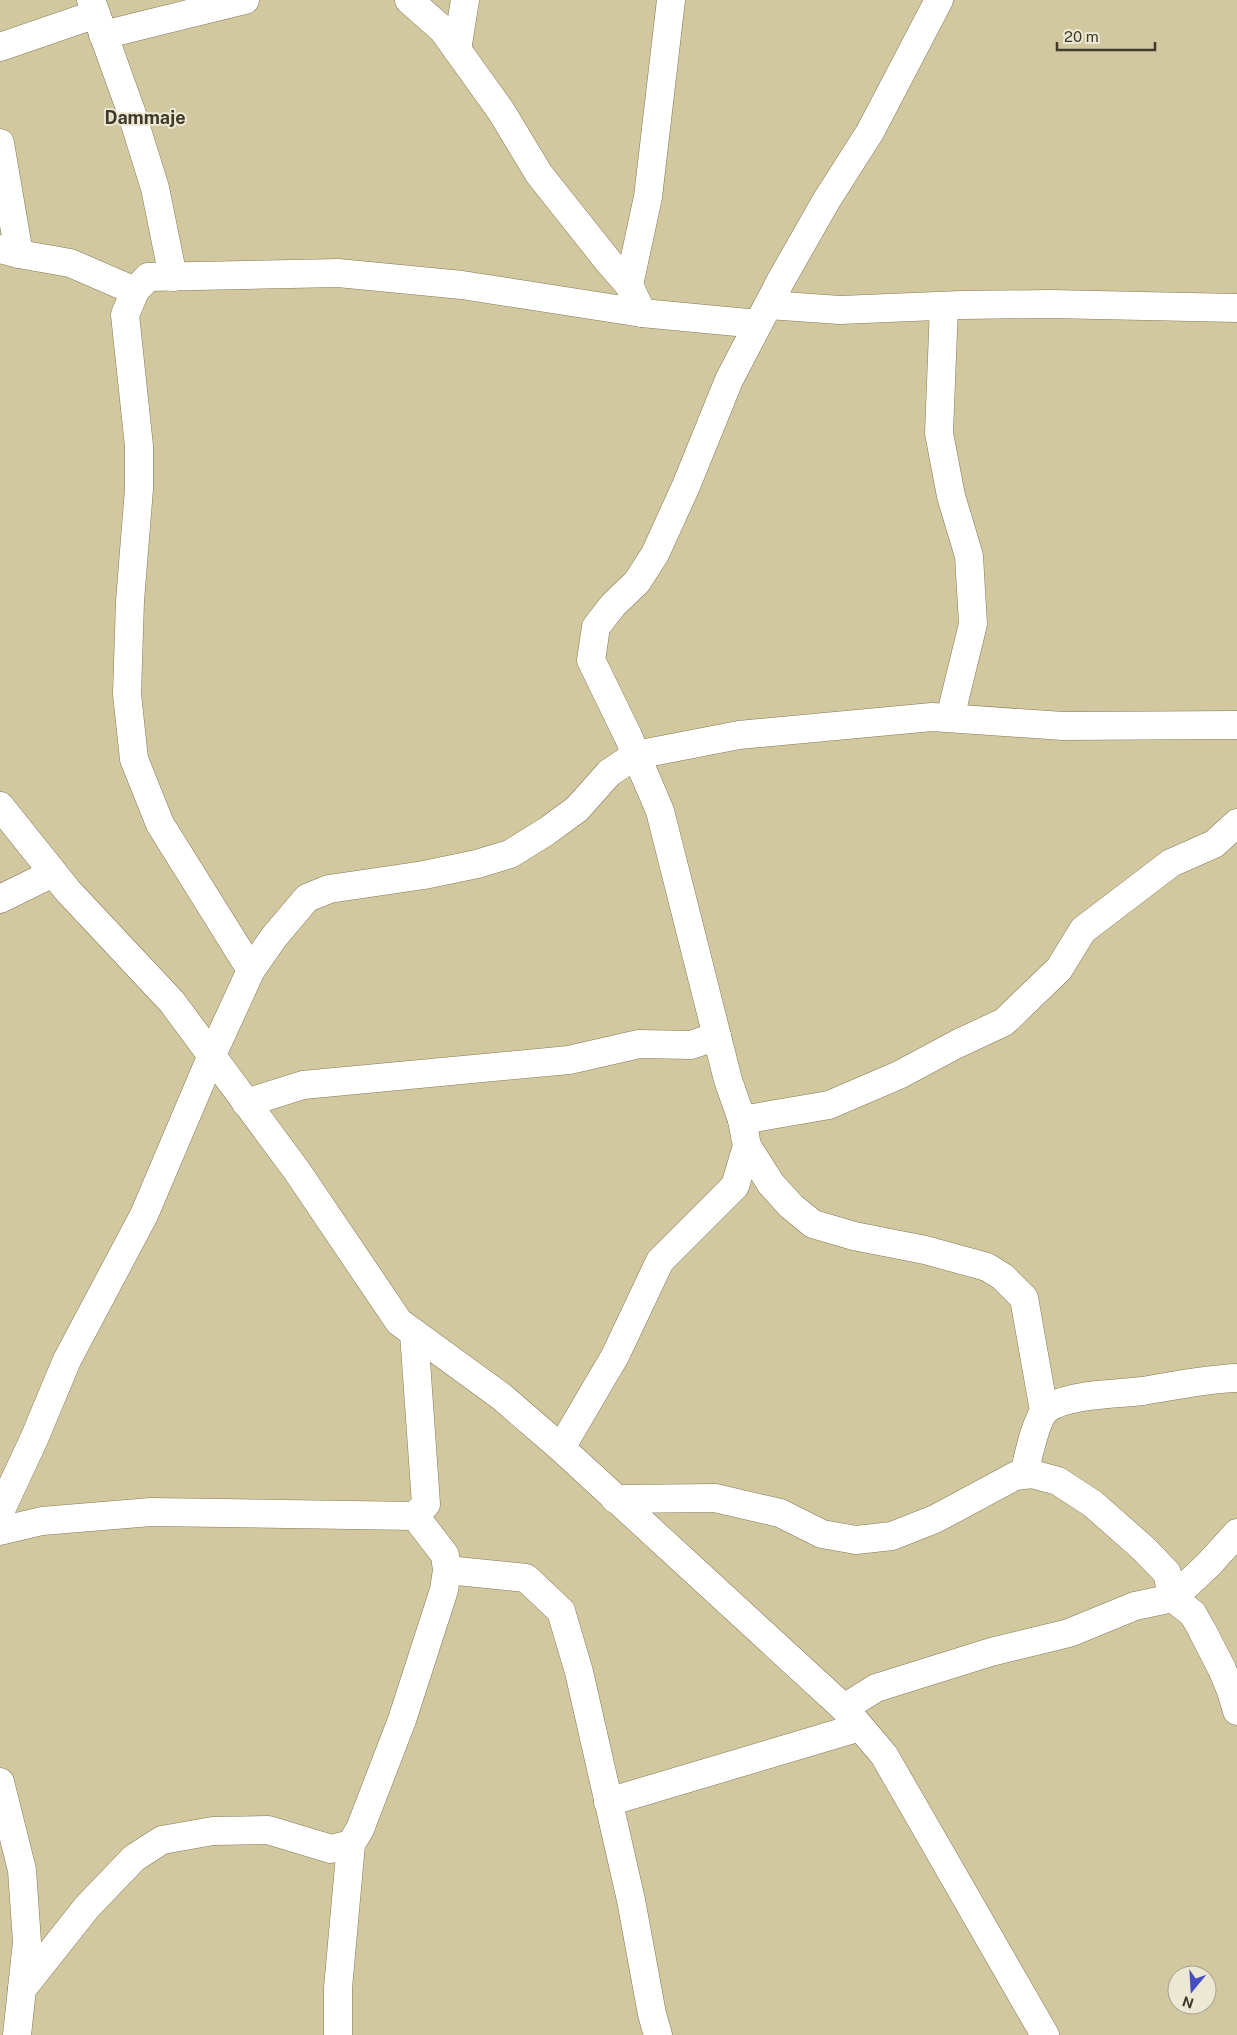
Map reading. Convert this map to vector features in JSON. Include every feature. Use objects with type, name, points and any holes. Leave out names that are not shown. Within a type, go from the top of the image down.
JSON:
[{"type":"street","points":[[0,47],[97,16],[245,0]]},
{"type":"street","points":[[409,0],[443,30],[501,111],[539,174],[629,285],[642,313]]},
{"type":"street","points":[[457,50],[465,0]]},
{"type":"street","points":[[629,285],[648,197],[671,0]]},
{"type":"street","points":[[939,0],[870,132],[826,201],[729,380],[686,486],[655,554],[637,582],[613,605],[596,627],[591,660],[660,811],[728,1080],[742,1120],[747,1146],[771,1184],[813,1224],[854,1236],[925,1250],[978,1264],[1003,1277],[1024,1298],[1044,1411]]},
{"type":"street","points":[[97,16],[155,188],[173,277]]},
{"type":"street","points":[[0,143],[10,252],[70,263],[135,291]]},
{"type":"street","points":[[250,970],[160,824],[134,759],[128,694],[130,601],[139,489],[139,446],[125,315],[135,291],[148,277],[338,273],[462,285],[642,313],[763,315],[944,306],[1050,304],[1237,308]]},
{"type":"street","points":[[944,306],[939,433],[951,496],[969,556],[973,624],[950,718]]},
{"type":"street","points":[[0,1512],[34,1439],[67,1360],[144,1215],[250,970],[274,937],[307,898],[329,889],[424,875],[477,864],[510,854],[547,831],[577,809],[609,773],[636,756],[739,735],[932,717],[1063,726],[1237,726]]},
{"type":"street","points":[[0,806],[68,891],[172,1002],[297,1171],[399,1322],[502,1397],[561,1448],[615,1500],[852,1717],[884,1755],[1045,2035]]},
{"type":"street","points":[[742,1120],[828,1105],[899,1075],[957,1044],[1004,1022],[1059,969],[1083,930],[1171,863],[1214,844],[1237,823]]},
{"type":"street","points":[[0,899],[53,873]]},
{"type":"street","points":[[246,1103],[303,1085],[570,1060],[639,1044],[691,1045],[717,1036]]},
{"type":"street","points":[[561,1448],[615,1356],[660,1262],[735,1186],[747,1146]]},
{"type":"street","points":[[0,1531],[42,1521],[151,1512],[415,1516],[426,1504],[414,1333]]},
{"type":"street","points":[[1024,1474],[1034,1435],[1044,1411],[1052,1405],[1075,1398],[1143,1390],[1209,1379],[1237,1378]]},
{"type":"street","points":[[615,1500],[715,1498],[780,1513],[822,1534],[856,1540],[892,1536],[935,1518],[1015,1476],[1032,1474],[1058,1481],[1093,1504],[1144,1549],[1166,1573],[1173,1598],[1193,1614],[1222,1669],[1235,1699]]},
{"type":"street","points":[[338,2035],[338,1988],[351,1844],[360,1829],[402,1720],[444,1590],[447,1570],[445,1555],[415,1516]]},
{"type":"street","points":[[608,1802],[852,1717],[876,1688],[991,1652],[1069,1633],[1135,1606],[1173,1598],[1209,1564],[1237,1533]]},
{"type":"street","points":[[447,1570],[526,1578],[561,1611],[579,1672],[631,1900],[652,2014],[658,2035]]},
{"type":"street","points":[[0,1782],[22,1870],[27,1942],[17,2035]]},
{"type":"street","points":[[22,1989],[87,1907],[134,1858],[162,1840],[214,1831],[268,1830],[331,1849],[351,1844]]},
{"type":"district","name":"Dammaje","points":[[145,118]]}]
